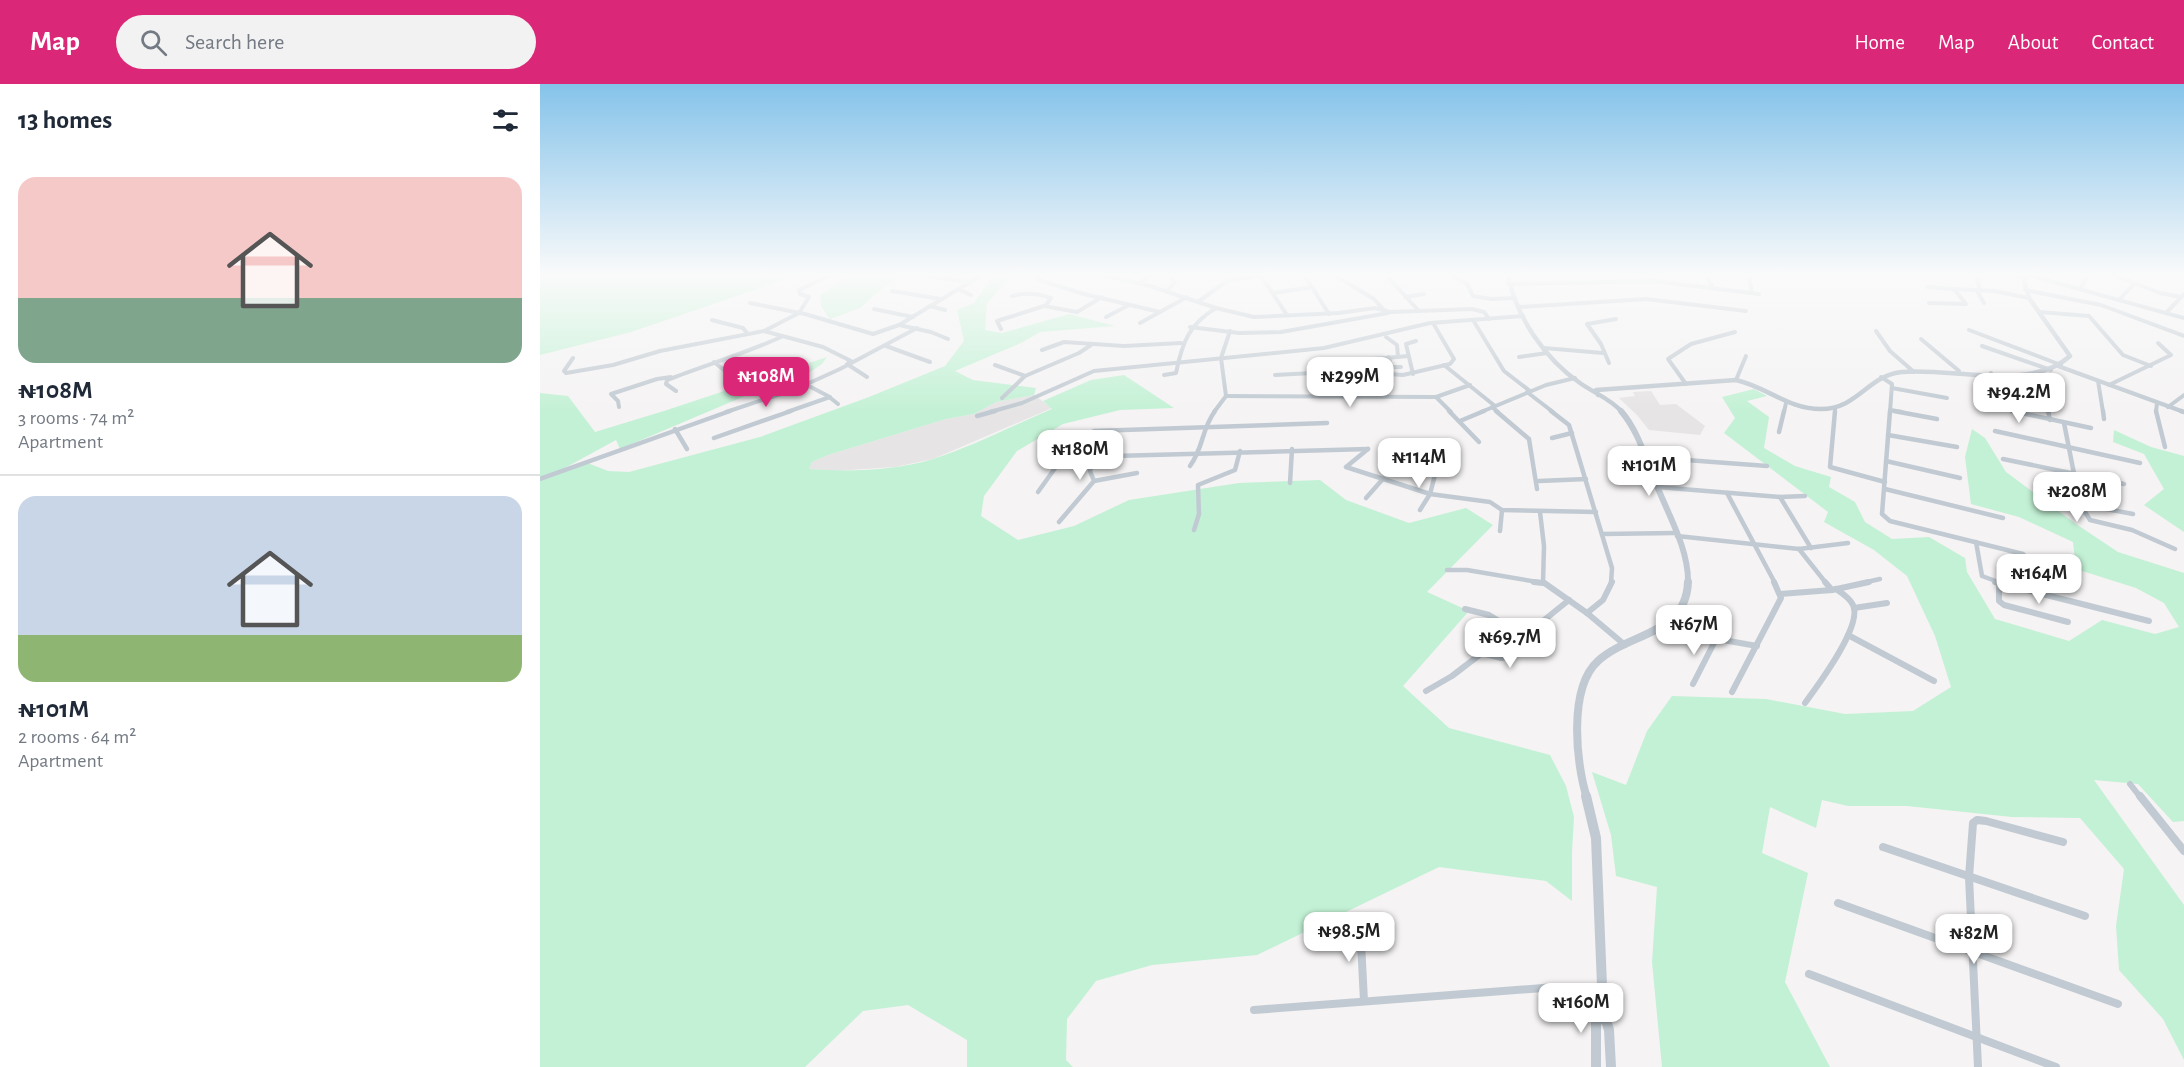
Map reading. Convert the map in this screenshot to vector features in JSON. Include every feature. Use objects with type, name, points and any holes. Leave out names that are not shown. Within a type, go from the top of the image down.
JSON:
[{"type":"street","points":[[719,322],[743,328],[747,333]]},
{"type":"street","points":[[764,332],[783,322]]},
{"type":"street","points":[[828,322],[868,334],[882,332],[904,322]]},
{"type":"street","points":[[997,322],[1001,329]]},
{"type":"street","points":[[1164,375],[1176,373],[1180,361],[1181,343],[1195,322]]},
{"type":"street","points":[[1190,327],[1260,333],[1342,322]]},
{"type":"street","points":[[977,416],[1022,403],[1094,371],[1329,348],[1432,323],[1447,322]]},
{"type":"street","points":[[1474,322],[1504,371],[1566,422],[1572,433],[1612,568],[1612,585],[1596,608],[1587,613]]},
{"type":"street","points":[[1527,322],[1557,366],[1600,397],[1611,402],[1624,415],[1646,457],[1676,535],[1688,576],[1687,597],[1676,615],[1660,629],[1600,659],[1586,677],[1581,699],[1577,743],[1582,781],[1596,837],[1603,1010],[1609,1030],[1611,1067]]},
{"type":"street","points":[[1599,322],[1587,324],[1601,344],[1602,353],[1609,363]]},
{"type":"street","points":[[1600,397],[1596,390],[1736,380],[1752,384],[1786,403],[1808,408],[1835,409],[1849,404],[1881,377],[1914,372],[2038,373],[2051,370],[2070,356],[2047,322]]},
{"type":"street","points":[[2095,322],[2123,355],[2151,366]]},
{"type":"street","points":[[2146,322],[2184,336]]},
{"type":"street","points":[[1275,375],[1350,371],[1413,374],[1450,364],[1454,359],[1432,323]]},
{"type":"street","points":[[899,325],[917,328],[948,339]]},
{"type":"street","points":[[540,479],[675,429],[807,385],[917,328]]},
{"type":"street","points":[[1969,330],[2184,412]]},
{"type":"street","points":[[1190,466],[1199,454],[1205,426],[1226,396],[1221,358],[1230,331]]},
{"type":"street","points":[[1876,331],[1890,351],[1914,372]]},
{"type":"street","points":[[573,358],[564,371],[566,373],[613,365],[660,351],[747,333],[764,332],[823,347],[851,360],[848,365]]},
{"type":"street","points":[[1686,384],[1668,359],[1675,352],[1692,343],[1735,332]]},
{"type":"street","points":[[1386,336],[1397,345],[1398,357]]},
{"type":"street","points":[[676,392],[666,381],[714,362],[728,360],[758,349],[778,337]]},
{"type":"street","points":[[1921,339],[1959,371]]},
{"type":"street","points":[[1413,374],[1407,343],[1416,341]]},
{"type":"street","points":[[1042,350],[1062,342],[1124,346],[1181,343]]},
{"type":"street","points":[[2109,385],[2170,355],[2158,343]]},
{"type":"street","points":[[1002,398],[1025,376],[1091,345]]},
{"type":"street","points":[[886,346],[930,362]]},
{"type":"street","points":[[1982,346],[2051,370]]},
{"type":"street","points":[[1519,357],[1546,351],[1602,353]]},
{"type":"street","points":[[1350,397],[1350,362],[1408,356]]},
{"type":"street","points":[[1736,380],[1746,356]]},
{"type":"street","points":[[1389,357],[1391,367],[1401,367]]},
{"type":"street","points":[[714,362],[740,383]]},
{"type":"street","points":[[848,365],[867,377]]},
{"type":"street","points":[[994,365],[1025,376]]},
{"type":"street","points":[[1444,365],[1470,384],[1529,439],[1537,489]]},
{"type":"street","points":[[1991,373],[1996,406],[2091,428]]},
{"type":"street","points":[[2038,373],[2045,391],[2050,420]]},
{"type":"street","points":[[619,407],[618,401],[611,394],[657,379],[676,377]]},
{"type":"street","points":[[1881,377],[1892,384],[1882,514],[1890,521],[2023,554],[2042,573]]},
{"type":"street","points":[[1460,421],[1529,392],[1575,378]]},
{"type":"street","points":[[2098,381],[2104,419]]},
{"type":"street","points":[[1226,396],[1436,396],[1470,384]]},
{"type":"street","points":[[807,385],[838,404]]},
{"type":"street","points":[[1892,388],[1947,398]]},
{"type":"street","points":[[2168,407],[2184,395]]},
{"type":"street","points":[[1436,396],[1479,442]]},
{"type":"street","points":[[714,438],[830,397]]},
{"type":"street","points":[[1779,432],[1786,403]]},
{"type":"street","points":[[2157,403],[2156,412],[2165,447]]},
{"type":"street","points":[[1835,409],[1830,467],[1885,482]]},
{"type":"street","points":[[1890,410],[1937,419]]},
{"type":"street","points":[[1094,431],[1328,423]]},
{"type":"street","points":[[2064,423],[2080,504],[2092,522],[2132,530],[2175,549]]},
{"type":"street","points":[[675,429],[687,449]]},
{"type":"street","points":[[1995,431],[2140,463]]},
{"type":"street","points":[[1552,438],[1572,433]]},
{"type":"street","points":[[1888,435],[1957,447]]},
{"type":"street","points":[[1039,458],[1292,449],[1368,449],[1346,467],[1430,494],[1490,502],[1502,510],[1596,512]]},
{"type":"street","points":[[1290,483],[1292,449]]},
{"type":"street","points":[[1194,530],[1198,514],[1198,485],[1235,470],[1240,451]]},
{"type":"street","points":[[1094,481],[1090,471],[1095,456]]},
{"type":"street","points":[[1646,457],[1767,466]]},
{"type":"street","points":[[1038,492],[1063,458]]},
{"type":"street","points":[[2003,459],[2124,484]]},
{"type":"street","points":[[1886,460],[1960,478]]},
{"type":"street","points":[[1059,522],[1068,510],[1083,497],[1094,481],[1137,473]]},
{"type":"street","points":[[1420,510],[1430,494],[1435,475]]},
{"type":"street","points":[[1539,481],[1586,479]]},
{"type":"street","points":[[1366,498],[1382,480]]},
{"type":"street","points":[[1657,487],[1780,497],[1804,496]]},
{"type":"street","points":[[1885,489],[2003,518]]},
{"type":"street","points":[[1727,493],[1781,598],[1732,692]]},
{"type":"street","points":[[1780,497],[1811,548]]},
{"type":"street","points":[[2080,504],[2133,514]]},
{"type":"street","points":[[1500,531],[1502,510]]},
{"type":"street","points":[[1540,512],[1544,546],[1543,583]]},
{"type":"street","points":[[1602,534],[1676,535],[1799,549],[1848,543]]},
{"type":"street","points":[[1976,542],[1983,578],[2149,621]]},
{"type":"street","points":[[1799,549],[1834,590],[1854,608],[1855,616],[1848,635],[1805,703]]},
{"type":"street","points":[[1447,570],[1467,570],[1543,583],[1587,613],[1625,645]]},
{"type":"street","points":[[1780,594],[1834,590],[1880,579]]},
{"type":"street","points":[[1999,583],[1999,601],[2004,605],[2068,622]]},
{"type":"street","points":[[1426,691],[1452,676],[1482,653],[1501,658],[1506,657],[1525,637],[1569,600]]},
{"type":"street","points":[[1854,608],[1887,603]]},
{"type":"street","points":[[1465,609],[1489,615],[1525,637]]},
{"type":"street","points":[[1660,629],[1757,646]]},
{"type":"street","points":[[1848,635],[1934,681]]},
{"type":"street","points":[[1693,684],[1716,639]]},
{"type":"street","points":[[2130,784],[2184,851]]},
{"type":"street","points":[[1978,1067],[1969,877],[1973,823],[1977,820],[2063,842]]},
{"type":"street","points":[[1883,847],[2085,916]]},
{"type":"street","points":[[1838,903],[2118,1004]]},
{"type":"street","points":[[1360,923],[1364,1001]]},
{"type":"street","points":[[1809,974],[2056,1067]]},
{"type":"street","points":[[1254,1010],[1556,987],[1602,988]]},
{"type":"street","points":[[1596,1067],[1596,1024],[1603,1010]]},
{"type":"shaded area","points":[[1651,391],[1660,405],[1676,404],[1705,426],[1700,435],[1649,430],[1619,398],[1635,396],[1633,392]]},
{"type":"shaded area","points":[[1034,395],[1052,408],[933,459],[895,467],[834,471],[809,469],[812,462],[828,455],[946,419],[974,414],[996,402]]},
{"type":"green space","points":[[540,322],[661,322],[631,332],[540,355]]},
{"type":"green space","points":[[960,322],[986,322],[985,330],[1002,333],[1041,322],[1099,322],[1115,326],[1040,332],[1023,342],[955,371],[973,380],[1036,388],[1034,395],[996,402],[974,414],[946,419],[828,455],[812,462],[809,469],[872,470],[933,459],[1052,409],[1043,401],[1091,380],[1124,375],[1174,408],[1120,410],[1063,424],[1017,451],[984,496],[981,516],[1018,540],[1074,526],[1129,500],[1239,483],[1320,480],[1346,500],[1409,523],[1466,508],[1493,525],[1427,592],[1469,611],[1403,686],[1449,728],[1550,755],[1566,786],[1574,817],[1572,901],[1546,881],[1439,867],[1257,955],[1152,965],[1096,981],[1067,1019],[1066,1060],[1073,1067],[967,1067],[967,1040],[908,1005],[863,1011],[805,1067],[540,1067],[540,393],[568,396],[595,432],[827,357],[822,364],[798,380],[752,393],[620,449],[616,440],[561,470],[585,462],[608,471],[629,472],[760,437],[869,397],[945,366],[964,341]]},
{"type":"green space","points":[[1754,389],[1767,396],[1747,401],[1769,417],[1764,448],[1795,466],[1831,477],[1829,487],[1855,502],[1865,522],[1892,539],[1929,537],[1965,558],[1967,572],[1995,619],[2069,641],[2102,620],[2155,634],[2179,627],[2164,603],[2136,588],[2076,569],[2073,542],[2019,517],[1971,504],[1965,457],[1972,429],[1985,438],[2006,472],[2076,524],[2118,552],[2184,573],[2184,821],[2173,822],[2138,784],[2094,780],[2184,905],[2184,1060],[2163,1019],[2119,970],[2116,926],[2124,869],[2080,818],[2012,817],[1907,806],[1848,806],[1822,800],[1816,828],[1770,807],[1762,853],[1808,873],[1785,982],[1830,1067],[1662,1067],[1652,962],[1657,887],[1616,876],[1611,835],[1592,772],[1626,785],[1647,731],[1672,696],[1766,699],[1845,714],[1913,711],[1951,687],[1935,636],[1907,576],[1874,550],[1824,522],[1828,512],[1724,433],[1735,418],[1722,397]]},
{"type":"green space","points":[[2114,430],[2151,447],[2184,456],[2184,532],[2144,505],[2164,489],[2144,454],[2113,442]]}]
